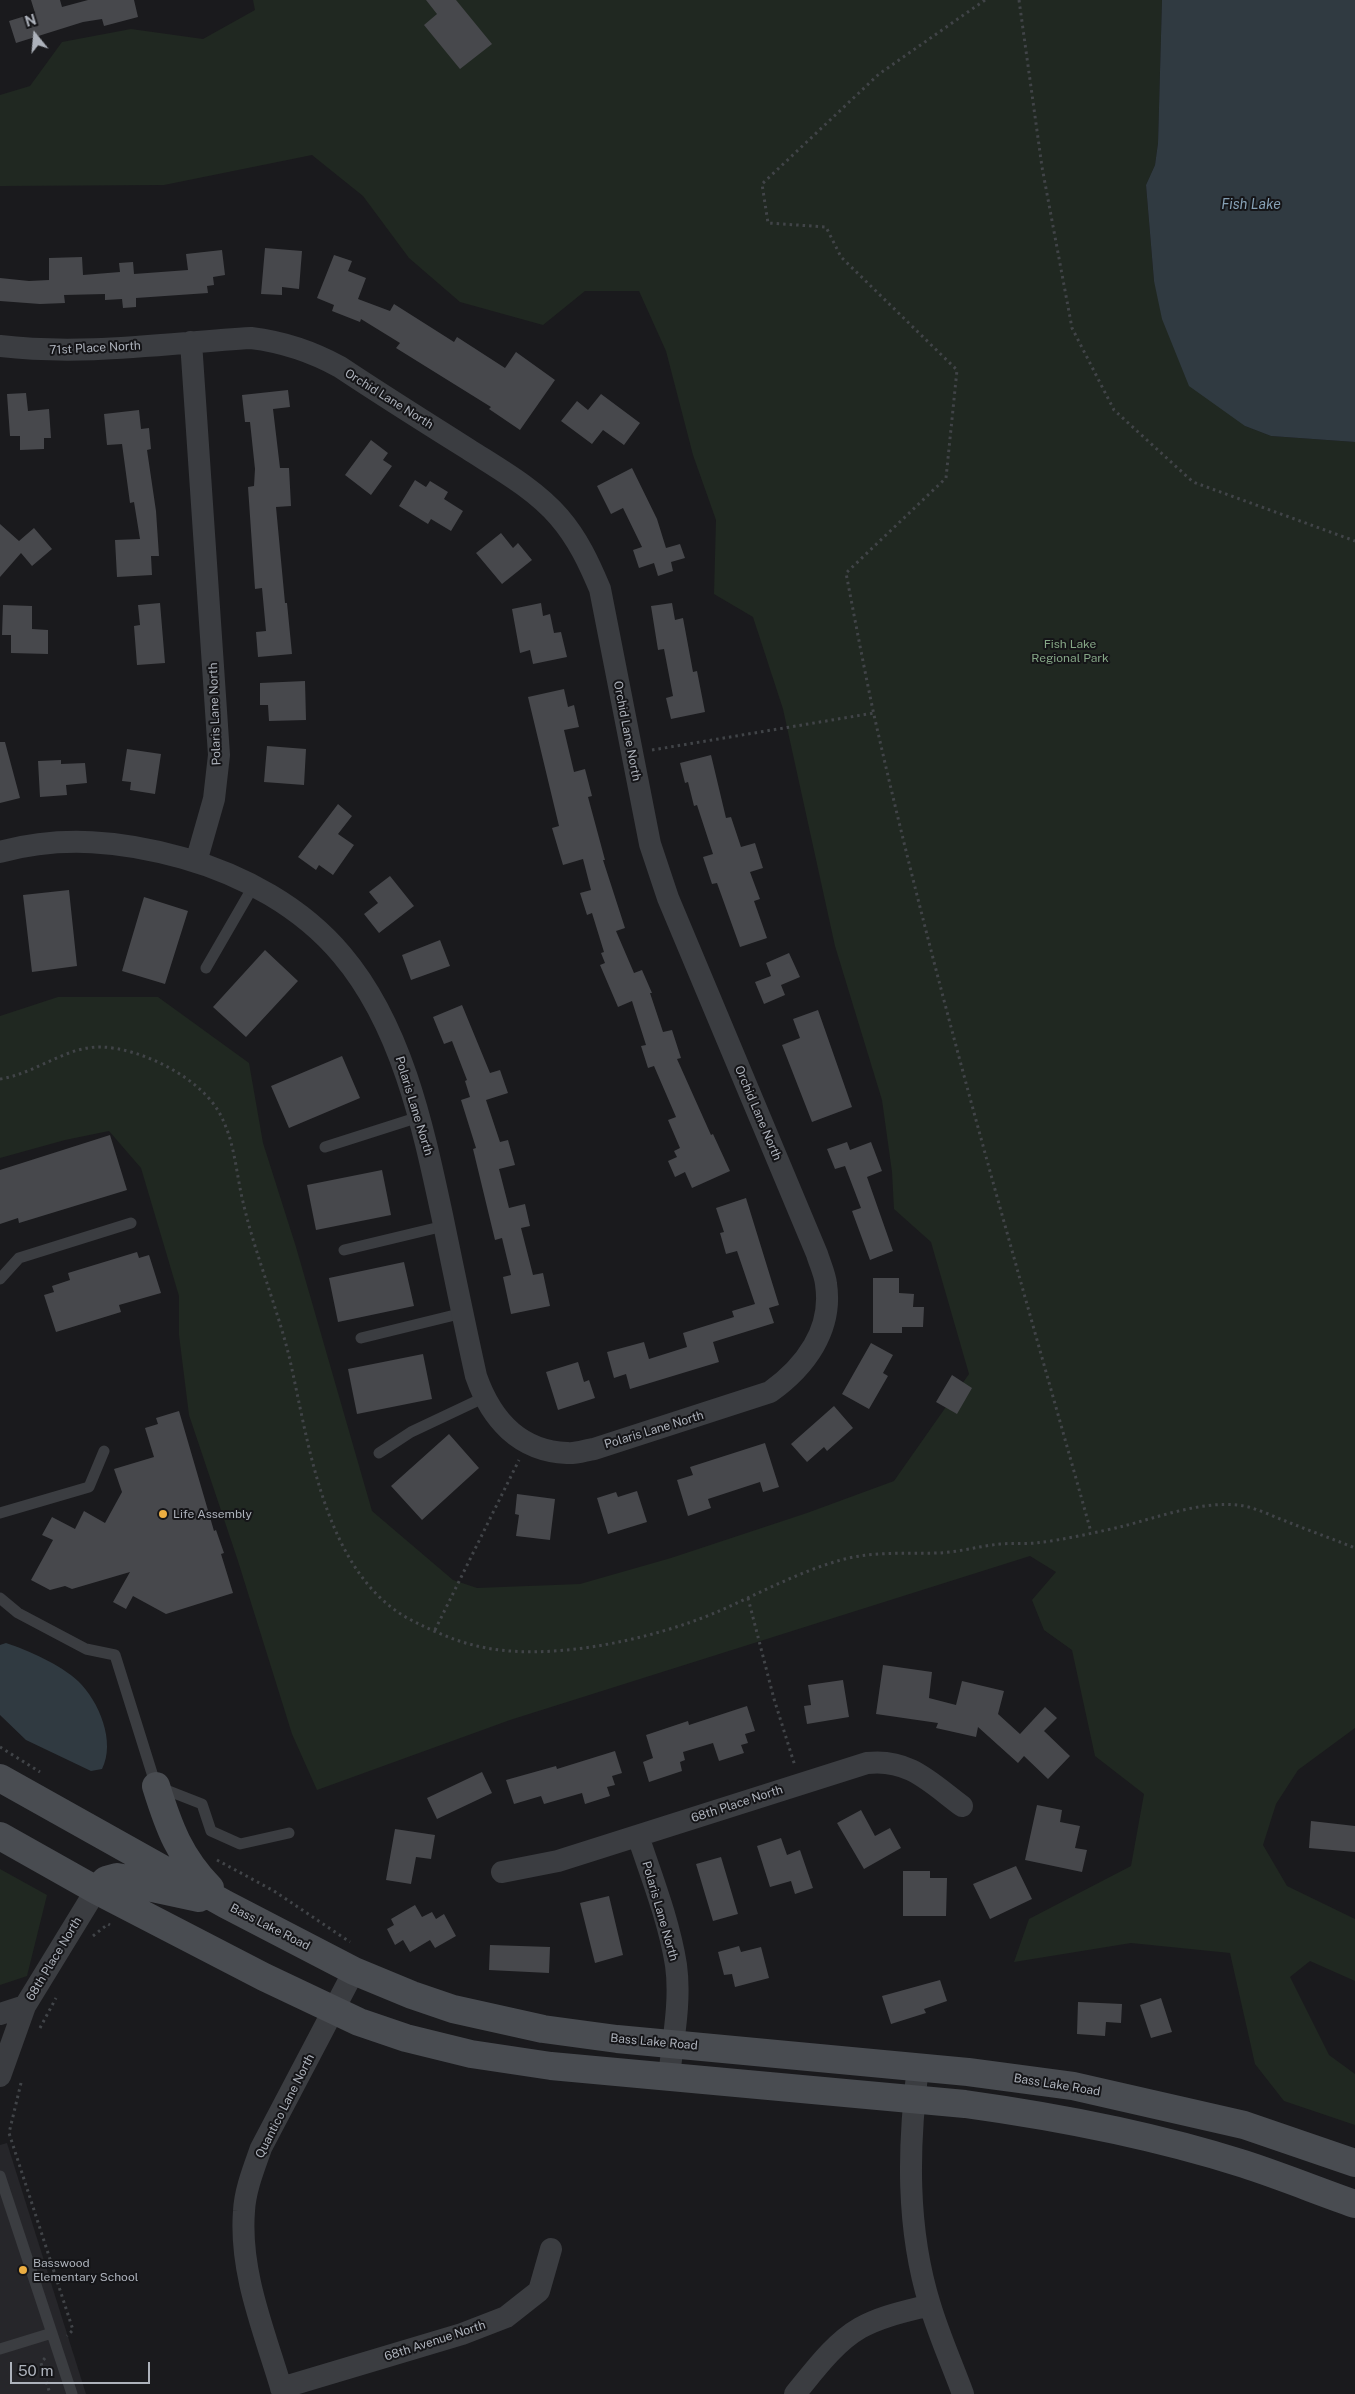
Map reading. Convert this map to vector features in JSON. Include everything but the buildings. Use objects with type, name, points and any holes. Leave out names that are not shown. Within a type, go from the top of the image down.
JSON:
[{"type":"main road","name":"Bass Lake Road","points":[[0,1778],[225,1904],[354,1971],[412,1995],[500,2021],[543,2029],[672,2044],[1017,2078],[1126,2097],[1244,2125],[1355,2163]]},
{"type":"main road","points":[[156,1786],[175,1842],[192,1870],[225,1904]]},
{"type":"main road","points":[[0,1836],[96,1890],[264,1977],[359,2022],[406,2038],[471,2054],[551,2066],[914,2099],[1028,2113],[1167,2142],[1244,2164],[1355,2204]]},
{"type":"main road","points":[[96,1890],[106,1880],[117,1877],[129,1879],[148,1887],[225,1904]]},
{"type":"street","name":"Orchid Lane North","points":[[191,342],[251,338],[277,341],[318,355],[494,466],[536,495],[558,516],[575,537],[588,559],[600,589],[650,844],[668,898],[818,1254],[826,1282],[828,1298],[826,1317],[817,1341]]},
{"type":"street","name":"71st Place North","points":[[0,346],[46,350],[80,350],[191,342]]},
{"type":"street","name":"Polaris Lane North","points":[[191,342],[219,755],[214,799],[196,862],[254,885],[316,929],[348,963],[374,1003],[407,1077],[419,1117],[476,1376],[483,1398],[499,1422],[515,1435],[528,1442],[545,1449],[568,1453],[594,1449],[751,1400],[770,1392],[791,1377],[805,1361],[817,1341]]},
{"type":"street","points":[[0,852],[61,841],[93,841],[150,850],[196,862]]},
{"type":"street","name":"68th Place North","points":[[502,1872],[535,1867],[867,1763],[884,1761],[898,1763],[915,1770],[962,1806]]},
{"type":"street","name":"Polaris Lane North","points":[[638,1836],[664,1917],[676,1966],[677,1986],[669,2076]]},
{"type":"street","name":"68th Place North","points":[[0,2014],[25,2006],[96,1890]]},
{"type":"street","name":"Quantico Lane North","points":[[282,2391],[252,2294],[244,2253],[244,2210],[252,2173],[261,2148],[354,1971]]},
{"type":"street","points":[[0,2076],[25,2006]]},
{"type":"street","points":[[918,2067],[914,2099],[910,2173],[914,2222],[922,2273],[930,2305],[964,2394]]},
{"type":"street","name":"68th Avenue North","points":[[282,2391],[462,2334],[506,2317],[538,2291],[551,2249]]},
{"type":"street","points":[[795,2394],[839,2344],[860,2328],[888,2316],[930,2305]]},
{"type":"lane","points":[[206,968],[254,885]]},
{"type":"lane","points":[[325,1147],[419,1117]]},
{"type":"lane","points":[[0,1279],[19,1258],[131,1223]]},
{"type":"lane","points":[[344,1250],[444,1226]]},
{"type":"lane","points":[[361,1338],[462,1313]]},
{"type":"lane","points":[[379,1453],[411,1432],[483,1398]]},
{"type":"lane","points":[[0,1513],[89,1487],[104,1452]]},
{"type":"lane","points":[[0,1598],[18,1613],[86,1649],[115,1655],[156,1786],[202,1804],[211,1831],[240,1844],[288,1833]]},
{"type":"lane","points":[[0,2176],[72,2394]]},
{"type":"lane","points":[[0,2349],[52,2333]]},
{"type":"path","points":[[985,0],[879,74],[762,184],[768,223],[826,227],[841,257],[957,370],[946,478],[846,573],[874,713],[920,911],[1091,1532]]},
{"type":"path","points":[[1019,0],[1042,167],[1072,328],[1114,410],[1193,482],[1355,541]]},
{"type":"path","points":[[632,754],[874,713]]},
{"type":"path","points":[[435,1630],[528,1442]]},
{"type":"path","points":[[748,1598],[774,1699],[800,1784]]},
{"type":"path","points":[[210,1856],[274,1891],[353,1943]]},
{"type":"path","points":[[85,1942],[108,1924]]},
{"type":"path","points":[[40,2029],[58,1994]]},
{"type":"path","points":[[23,2074],[9,2133],[73,2330],[41,2363],[50,2394]]},
{"type":"shaded area","name":"Basswood Elementary School","points":[[7,2143],[86,2394],[0,2394],[0,2145]]},
{"type":"green space","name":"Fish Lake Regional Park","points":[[253,0],[1162,0],[1158,143],[1155,165],[1146,185],[1154,281],[1245,426],[1271,436],[1355,442],[1355,1728],[1298,1770],[1276,1804],[1263,1845],[1287,1886],[1355,1919],[1355,1981],[1310,1961],[1290,1977],[1329,2055],[1355,2074],[1355,2125],[1284,2101],[1255,2064],[1230,1953],[1131,1943],[1014,1962],[1029,1919],[1131,1866],[1144,1794],[1095,1756],[1072,1650],[1044,1630],[1032,1600],[1056,1572],[1030,1556],[510,1720],[317,1790],[292,1734],[238,1561],[189,1415],[179,1335],[179,1296],[141,1168],[109,1131],[65,1140],[0,1158],[0,1016],[58,997],[158,997],[249,1063],[263,1143],[296,1247],[372,1511],[453,1580],[477,1588],[580,1584],[671,1558],[807,1513],[894,1481],[969,1374],[931,1242],[894,1209],[892,1172],[882,1100],[835,946],[783,709],[753,617],[714,594],[716,520],[693,455],[666,351],[639,291],[585,291],[543,325],[460,302],[409,258],[363,196],[312,155],[164,185],[0,186],[0,95],[30,86],[62,42],[131,29],[203,39],[255,10]]},
{"type":"green space","points":[[0,1869],[47,1895],[27,1976],[0,1985]]},
{"type":"water","name":"Fish Lake","points":[[1162,0],[1355,0],[1355,442],[1271,436],[1245,426],[1189,386],[1162,319],[1154,281],[1146,185],[1155,165],[1158,143]]},
{"type":"water","points":[[6,1643],[54,1664],[71,1675],[86,1689],[99,1711],[106,1735],[106,1758],[102,1769],[91,1771],[26,1740],[0,1715],[0,1645]]},
{"type":"place","name":"Life Assembly","points":[[163,1514]]},
{"type":"place","name":"Basswood Elementary School","points":[[23,2270]]}]
